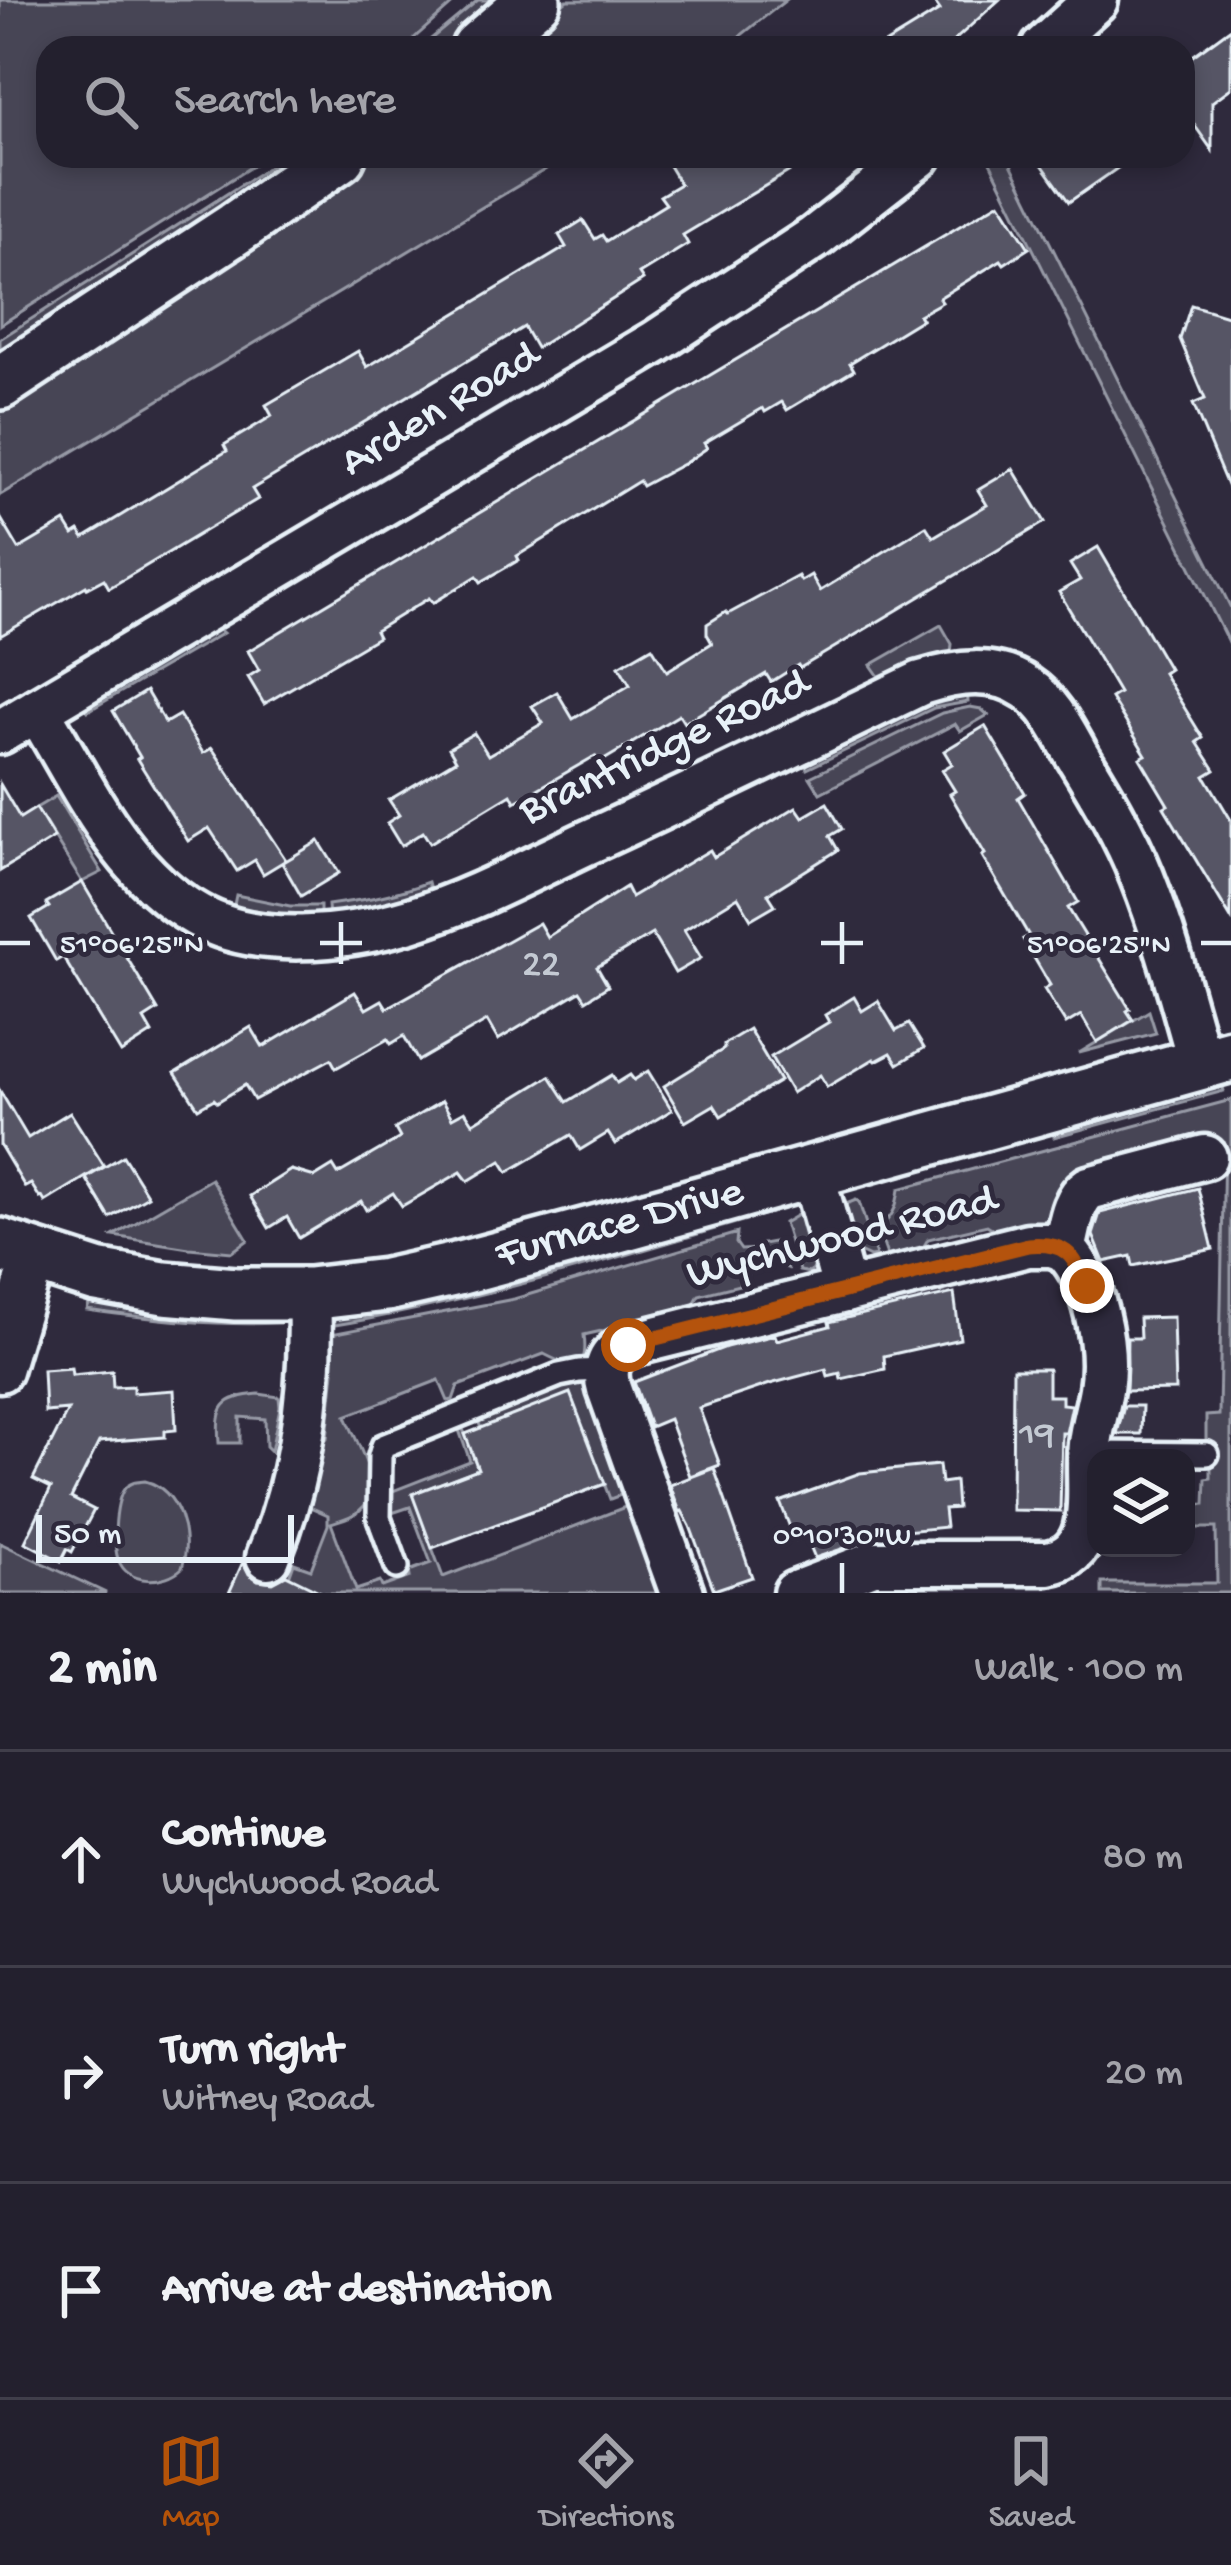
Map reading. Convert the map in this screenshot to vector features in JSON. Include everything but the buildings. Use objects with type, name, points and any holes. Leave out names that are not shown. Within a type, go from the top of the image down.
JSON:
[{"type":"street","points":[[492,36],[534,0]]},
{"type":"street","points":[[1056,36],[1096,0]]},
{"type":"street","points":[[0,383],[322,168]]},
{"type":"street","name":"Arden Road","points":[[0,732],[656,343],[814,238],[904,168]]},
{"type":"street","name":"Brantridge Road","points":[[37,710],[118,844],[142,872],[199,916],[234,931],[274,937],[388,925],[451,906],[921,683],[974,673],[1004,678],[1029,689],[1046,707],[1114,817],[1215,1059]]},
{"type":"street","name":"Furnace Drive","points":[[17,1251],[97,1276],[164,1288],[309,1294],[386,1285],[458,1270],[1215,1059]]},
{"type":"street","points":[[1090,1449],[1101,1389],[1102,1344],[1087,1286],[1074,1258],[1064,1249],[1075,1205],[1089,1187],[1205,1157]]},
{"type":"street","points":[[812,1172],[845,1291]]},
{"type":"street","name":"Wychwood Road","points":[[606,1370],[613,1355],[628,1345],[1028,1245],[1064,1249]]},
{"type":"street","points":[[0,1370],[17,1251]]},
{"type":"street","points":[[268,1557],[284,1518],[299,1452],[311,1333],[309,1294]]},
{"type":"street","points":[[606,1370],[682,1593]]},
{"type":"street","points":[[795,1593],[873,1563],[1026,1578],[1076,1550],[1087,1519]]},
{"type":"lane","points":[[397,1568],[379,1518],[383,1446],[559,1376],[606,1370]]},
{"type":"lane","points":[[1195,1454],[1208,1454]]},
{"type":"shaded area","points":[[0,0],[457,0],[416,36],[36,36],[36,168],[249,168],[0,325]]},
{"type":"shaded area","points":[[478,0],[503,0],[459,36],[434,36]]},
{"type":"shaded area","points":[[567,0],[786,0],[740,36],[525,36]]},
{"type":"shaded area","points":[[267,168],[287,168],[0,354],[0,339]]},
{"type":"shaded area","points":[[353,168],[548,168],[0,495],[0,411]]},
{"type":"shaded area","points":[[993,168],[1013,168],[1231,608],[1231,648]]},
{"type":"shaded area","points":[[211,623],[223,633],[88,711],[82,703]]},
{"type":"shaded area","points":[[941,625],[952,644],[951,653],[883,682],[871,665]]},
{"type":"shaded area","points":[[967,684],[968,702],[934,708],[807,769],[802,757]]},
{"type":"shaded area","points":[[970,707],[988,715],[960,731],[955,724],[820,793],[810,777],[942,713]]},
{"type":"shaded area","points":[[56,796],[102,872],[82,882],[36,808]]},
{"type":"shaded area","points":[[428,882],[432,897],[329,918],[328,905]]},
{"type":"shaded area","points":[[236,895],[290,906],[320,906],[320,919],[285,919],[233,910]]},
{"type":"shaded area","points":[[1149,1011],[1156,1033],[1079,1053]]},
{"type":"shaded area","points":[[1220,1077],[1224,1091],[1054,1137],[1050,1123]]},
{"type":"shaded area","points":[[1231,1100],[1231,1593],[1102,1593],[1102,1583],[1217,1583],[1216,1528],[1195,1528],[1195,1505],[1205,1504],[1206,1479],[1211,1478],[1206,1416],[1219,1415],[1224,1143],[1080,1180],[1059,1221],[1006,1237],[987,1225],[928,1239],[917,1258],[890,1264],[876,1223],[883,1224],[890,1216],[899,1189]]},
{"type":"shaded area","points":[[211,1179],[248,1240],[232,1252],[113,1236]]},
{"type":"shaded area","points":[[856,1200],[876,1256],[855,1250],[841,1206]]},
{"type":"shaded area","points":[[770,1202],[773,1212],[608,1260],[441,1304],[329,1326],[337,1312]]},
{"type":"shaded area","points":[[806,1215],[817,1261],[810,1273],[799,1271],[784,1223]]},
{"type":"shaded area","points":[[737,1233],[741,1250],[779,1241],[787,1268],[770,1261],[757,1263],[747,1283],[699,1295],[690,1311],[584,1335],[584,1356],[577,1364],[544,1354],[458,1386],[453,1400],[448,1401],[439,1380],[346,1416],[367,1465],[370,1490],[359,1511],[331,1523],[356,1590],[410,1577],[409,1571],[431,1563],[410,1507],[389,1514],[390,1492],[470,1461],[459,1430],[463,1429],[478,1469],[412,1494],[443,1577],[633,1504],[666,1593],[322,1593],[289,1577],[294,1563],[311,1569],[328,1525],[328,1515],[310,1507],[308,1497],[313,1452],[327,1438],[334,1371],[324,1355],[326,1335],[514,1299]]},
{"type":"shaded area","points":[[92,1296],[279,1319],[279,1323],[183,1321],[87,1310]]},
{"type":"shaded area","points":[[584,1383],[591,1389],[626,1493],[610,1499],[570,1394],[481,1428],[476,1416],[560,1385]]},
{"type":"shaded area","points":[[259,1394],[279,1397],[271,1451],[266,1446],[265,1419],[240,1417],[240,1443],[219,1443],[224,1406]]},
{"type":"shaded area","points":[[145,1481],[175,1504],[185,1543],[182,1568],[147,1580],[123,1568],[116,1552],[119,1500],[127,1486]]},
{"type":"shaded area","points":[[0,1543],[106,1593],[0,1593]]},
{"type":"route","points":[[628,1345],[1028,1245],[1064,1249],[1074,1258],[1087,1286]]}]
